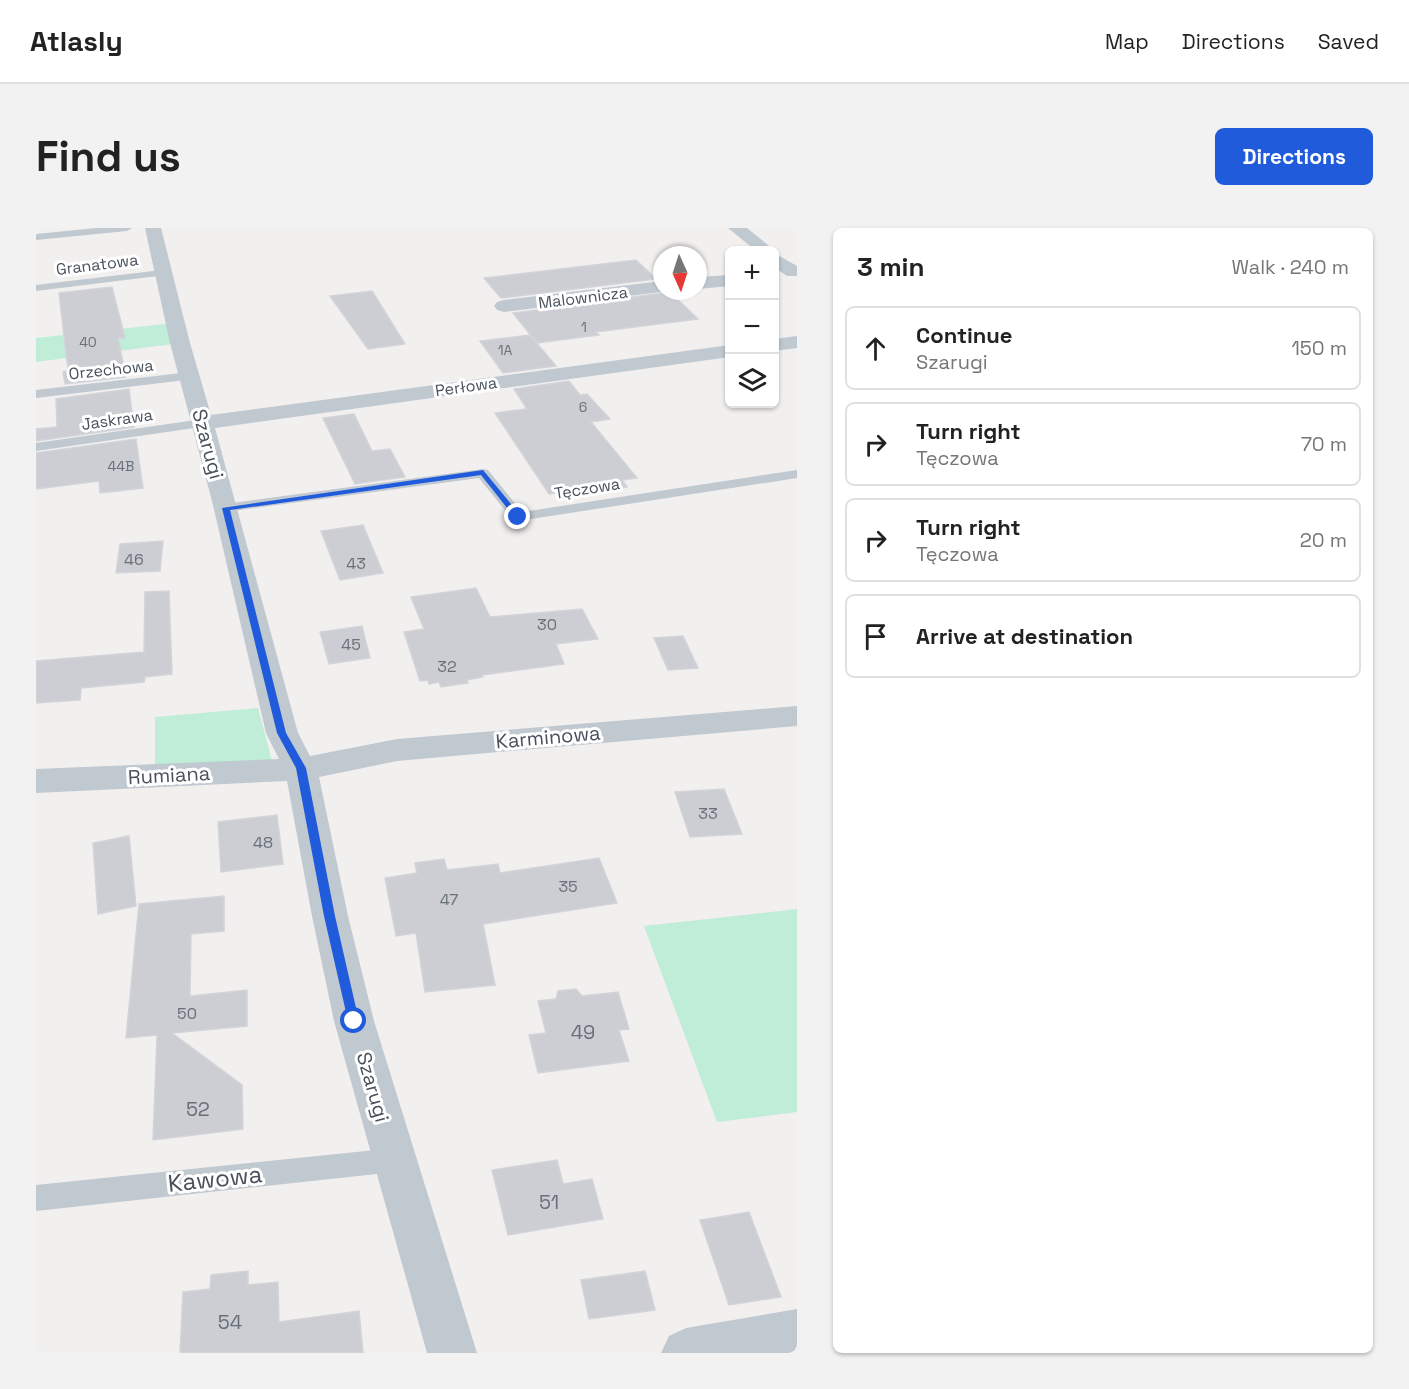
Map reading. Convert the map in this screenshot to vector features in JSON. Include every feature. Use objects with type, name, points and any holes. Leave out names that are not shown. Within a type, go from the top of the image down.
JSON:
[{"type":"street","points":[[736,228],[760,246]]},
{"type":"street","name":"Szarugi","points":[[159,229],[162,273],[203,423],[282,733],[301,768],[330,916],[354,1021],[452,1353]]},
{"type":"street","points":[[779,261],[795,272]]},
{"type":"street","points":[[779,274],[795,272]]},
{"type":"street","points":[[707,282],[725,280]]},
{"type":"street","name":"Malownicza","points":[[504,306],[653,288]]},
{"type":"street","points":[[779,344],[797,342]]},
{"type":"street","name":"Perłowa","points":[[203,423],[725,352]]},
{"type":"street","name":"Karminowa","points":[[301,768],[397,750],[797,716]]},
{"type":"street","name":"Rumiana","points":[[36,781],[301,768]]},
{"type":"street","points":[[686,1353],[797,1333]]},
{"type":"lane","points":[[36,237],[127,228]]},
{"type":"lane","name":"Granatowa","points":[[36,288],[162,273]]},
{"type":"lane","name":"Orzechowa","points":[[36,394],[190,376]]},
{"type":"lane","name":"Jaskrawa","points":[[36,447],[203,423]]},
{"type":"lane","name":"Tęczowa","points":[[225,508],[483,472],[518,517],[797,474]]},
{"type":"lane","name":"Kawowa","points":[[36,1198],[395,1160]]},
{"type":"green space","points":[[175,323],[180,343],[36,362],[36,338]]},
{"type":"green space","points":[[258,708],[272,761],[155,765],[155,717]]},
{"type":"green space","points":[[797,909],[797,1112],[717,1122],[644,926]]},
{"type":"building","points":[[636,260],[653,276],[653,279],[501,298],[484,278]]},
{"type":"building","points":[[112,287],[125,338],[118,338],[126,377],[65,384],[63,372],[68,370],[59,293]]},
{"type":"building","points":[[372,291],[405,344],[368,349],[330,296]]},
{"type":"building","points":[[653,294],[653,300],[678,300],[698,319],[596,332],[599,335],[537,343],[513,313]]},
{"type":"building","points":[[530,335],[556,366],[503,373],[480,341]]},
{"type":"building","points":[[569,381],[580,395],[587,394],[610,419],[591,422],[637,478],[622,480],[627,487],[590,493],[587,488],[549,494],[495,413],[527,409],[514,389]]},
{"type":"building","points":[[129,389],[134,427],[36,441],[36,429],[57,427],[56,399]]},
{"type":"building","points":[[354,414],[372,451],[390,449],[405,477],[355,484],[323,418]]},
{"type":"building","points":[[136,439],[143,488],[100,493],[99,481],[36,489],[36,453]]},
{"type":"building","points":[[363,525],[383,573],[340,580],[321,531]]},
{"type":"building","points":[[163,541],[160,571],[116,573],[120,544]]},
{"type":"building","points":[[476,588],[490,617],[582,609],[598,639],[556,644],[564,664],[482,675],[483,677],[467,680],[468,683],[441,687],[439,682],[429,684],[428,680],[420,681],[404,632],[424,629],[411,597]]},
{"type":"building","points":[[169,591],[172,674],[145,677],[144,682],[81,688],[80,700],[36,703],[36,661],[144,652],[145,592]]},
{"type":"building","points":[[362,626],[370,658],[329,664],[320,632]]},
{"type":"building","points":[[683,636],[698,668],[668,670],[654,638]]},
{"type":"building","points":[[724,789],[742,834],[690,837],[675,792]]},
{"type":"building","points":[[277,815],[283,864],[221,872],[218,822]]},
{"type":"building","points":[[129,836],[136,906],[98,914],[93,843]]},
{"type":"building","points":[[599,858],[617,903],[483,924],[495,985],[425,992],[416,933],[396,936],[385,878],[417,873],[415,863],[444,859],[447,870],[498,864],[500,873]]},
{"type":"building","points":[[224,896],[224,931],[191,934],[190,996],[247,990],[247,1026],[172,1033],[242,1085],[243,1129],[153,1140],[157,1035],[126,1038],[139,904]]},
{"type":"building","points":[[576,989],[582,996],[618,992],[629,1029],[619,1030],[629,1061],[538,1073],[529,1035],[546,1033],[538,1001],[556,999],[558,991]]},
{"type":"building","points":[[557,1160],[563,1184],[592,1179],[603,1219],[508,1235],[492,1170]]},
{"type":"building","points":[[749,1212],[781,1297],[729,1305],[700,1220]]},
{"type":"building","points":[[248,1271],[248,1285],[278,1282],[279,1322],[359,1311],[363,1353],[180,1353],[183,1292],[210,1289],[211,1275]]},
{"type":"building","points":[[645,1271],[655,1310],[589,1319],[581,1280]]},
{"type":"route","points":[[354,1021],[330,916],[301,768],[282,733],[225,508],[483,472],[518,517]]}]
